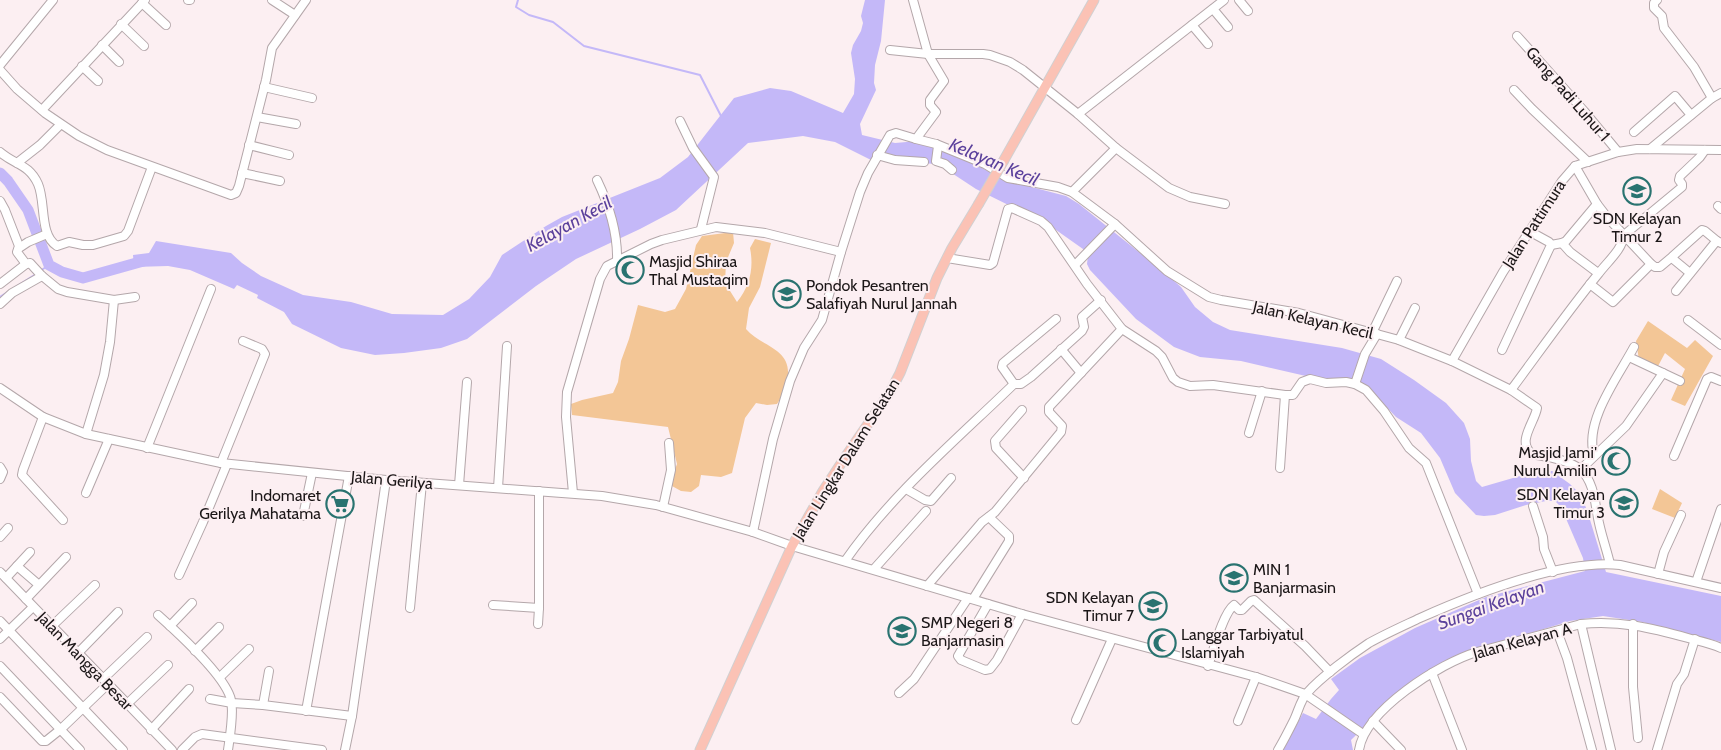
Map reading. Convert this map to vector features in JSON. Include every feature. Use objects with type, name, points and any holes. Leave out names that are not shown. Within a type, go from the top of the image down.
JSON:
[{"type":"main road","name":"Jalan Lingkar Dalam Selatan","points":[[700,750],[792,546],[823,491],[890,392],[900,373],[927,302],[947,258],[1094,0]]},
{"type":"main road","name":"Jalan Lingkar Dalam Selatan","points":[[706,750],[795,550],[792,546]]},
{"type":"street","points":[[0,65],[53,0]]},
{"type":"street","points":[[272,0],[295,15]]},
{"type":"street","points":[[0,70],[17,89],[60,125],[78,136],[107,150],[231,195],[236,193],[250,145],[272,48],[306,0]]},
{"type":"street","points":[[912,0],[928,54],[944,83],[930,100],[930,105],[936,111],[936,114],[916,139]]},
{"type":"street","points":[[1078,114],[1224,0]]},
{"type":"street","points":[[1239,0],[1248,11]]},
{"type":"street","points":[[1657,0],[1654,3],[1654,8],[1662,16],[1664,28],[1694,67],[1712,98]]},
{"type":"street","points":[[42,110],[144,1],[166,25]]},
{"type":"street","points":[[1212,9],[1228,27]]},
{"type":"street","points":[[121,24],[144,46]]},
{"type":"street","points":[[1192,25],[1208,44]]},
{"type":"street","name":"Gang Padi Luhur 1","points":[[1517,36],[1618,152]]},
{"type":"street","points":[[102,44],[119,62]]},
{"type":"street","points":[[890,50],[928,54],[990,55],[1010,62],[1045,87],[1116,148],[1169,188],[1190,197],[1225,204]]},
{"type":"street","points":[[82,66],[98,81]]},
{"type":"street","points":[[264,87],[312,98]]},
{"type":"street","points":[[1514,90],[1588,162]]},
{"type":"street","points":[[1650,150],[1712,98],[1721,93]]},
{"type":"street","points":[[1634,132],[1675,96],[1691,115]]},
{"type":"street","points":[[257,117],[296,124]]},
{"type":"street","points":[[680,121],[693,148],[714,174],[701,229]]},
{"type":"street","points":[[17,163],[40,145],[60,125]]},
{"type":"street","name":"Jalan Kelayan Kecil","points":[[878,155],[885,142],[893,134],[937,145],[985,164],[1008,178],[1058,187],[1072,192],[1167,270],[1209,297],[1299,313],[1399,340],[1452,361],[1510,390],[1537,408],[1525,441],[1530,453],[1559,460],[1580,470]]},
{"type":"street","points":[[250,145],[289,155]]},
{"type":"street","points":[[937,145],[936,160],[952,170]]},
{"type":"street","points":[[1072,192],[1116,148]]},
{"type":"street","name":"Jalan Pattimura","points":[[1452,361],[1529,231],[1567,173],[1575,166],[1618,152],[1637,149],[1721,150]]},
{"type":"street","points":[[1510,390],[1598,273],[1616,253],[1624,235],[1682,188],[1679,180],[1680,176],[1706,150]]},
{"type":"street","points":[[0,152],[12,161],[25,167],[38,185],[45,235],[52,242],[60,246],[69,242],[83,245],[93,244],[124,236],[152,167]]},
{"type":"street","points":[[753,532],[779,414],[797,362],[822,320],[860,192],[878,155],[895,160],[924,162]]},
{"type":"street","points":[[1575,166],[1597,204],[1655,267],[1660,266],[1672,257],[1702,230],[1719,242],[1676,291]]},
{"type":"street","points":[[242,173],[280,181]]},
{"type":"street","points":[[597,180],[608,203],[617,250],[617,262]]},
{"type":"street","points":[[0,201],[19,248],[17,252],[26,264]]},
{"type":"street","points":[[1550,245],[1562,244],[1569,238],[1597,204]]},
{"type":"street","points":[[947,258],[990,265],[993,263],[998,251],[1008,209],[1010,208],[1046,225],[1122,328],[1156,351],[1162,357],[1173,378],[1178,382],[1190,386],[1213,385],[1285,395],[1293,395],[1306,379],[1333,384],[1338,382],[1355,383],[1373,397],[1409,448],[1426,463],[1478,594]]},
{"type":"street","points":[[573,494],[566,417],[567,392],[600,279],[605,269],[662,240],[701,229],[724,226],[765,233],[841,252]]},
{"type":"street","points":[[1075,265],[1114,226]]},
{"type":"street","points":[[1529,231],[1549,242],[1550,245]]},
{"type":"street","points":[[19,248],[45,235]]},
{"type":"street","points":[[1562,244],[1598,273]]},
{"type":"street","points":[[1502,350],[1550,245]]},
{"type":"street","points":[[1672,257],[1690,274]]},
{"type":"street","points":[[0,284],[30,263],[58,289],[67,292],[114,300],[135,297]]},
{"type":"street","points":[[1590,284],[1613,302],[1651,264]]},
{"type":"street","points":[[0,304],[12,293],[40,274]]},
{"type":"street","points":[[1355,383],[1365,354],[1397,281]]},
{"type":"street","points":[[147,448],[212,290]]},
{"type":"street","points":[[86,434],[104,375],[110,342],[114,300]]},
{"type":"street","points":[[844,561],[860,538],[890,504],[1014,384],[1021,384],[1082,330],[1084,327],[1082,316],[1101,300]]},
{"type":"street","points":[[1399,340],[1415,308]]},
{"type":"street","points":[[1014,384],[1002,367],[1003,363],[1056,319]]},
{"type":"street","points":[[1688,320],[1721,345]]},
{"type":"street","points":[[927,586],[982,522],[995,512],[1063,429],[1049,412],[1049,407],[1122,328]]},
{"type":"street","points":[[179,575],[203,522],[265,354],[262,349],[243,341]]},
{"type":"street","points":[[498,488],[507,346]]},
{"type":"street","points":[[1594,455],[1591,445],[1596,416],[1634,347]]},
{"type":"street","points":[[1061,349],[1081,372]]},
{"type":"street","points":[[1629,357],[1680,381]]},
{"type":"street","points":[[1607,564],[1592,489],[1580,470],[1626,426],[1663,373]]},
{"type":"street","points":[[1674,456],[1707,379],[1710,377],[1721,381]]},
{"type":"street","points":[[460,485],[467,382]]},
{"type":"street","name":"Jalan Gerilya","points":[[0,388],[43,417],[86,434],[224,463],[386,480],[623,499],[663,507],[753,532],[792,546],[1022,614],[1256,678],[1309,696],[1363,734]]},
{"type":"street","points":[[1250,433],[1262,391]]},
{"type":"street","points":[[1280,468],[1285,395]]},
{"type":"street","points":[[1022,410],[995,441],[995,444],[996,448],[1024,478]]},
{"type":"street","points":[[43,417],[22,475],[64,520]]},
{"type":"street","points":[[86,493],[109,439]]},
{"type":"street","points":[[663,507],[671,470],[669,443]]},
{"type":"street","points":[[0,467],[3,472],[0,479]]},
{"type":"street","points":[[303,516],[312,473]]},
{"type":"street","points":[[306,711],[349,476]]},
{"type":"street","points":[[906,489],[925,500],[931,501],[951,478]]},
{"type":"street","points":[[344,750],[352,716],[386,480]]},
{"type":"street","points":[[410,608],[422,483]]},
{"type":"street","points":[[538,624],[539,491]]},
{"type":"street","points":[[1533,506],[1543,537],[1544,549],[1553,572]]},
{"type":"street","points":[[1696,582],[1721,509]]},
{"type":"street","points":[[874,570],[926,511]]},
{"type":"street","points":[[1658,574],[1664,552],[1681,515]]},
{"type":"street","points":[[898,693],[914,679],[1009,541],[1008,536],[989,517]]},
{"type":"street","points":[[0,537],[8,528]]},
{"type":"street","points":[[6,578],[30,552]]},
{"type":"street","points":[[26,598],[66,557]]},
{"type":"street","points":[[1278,750],[1284,743],[1309,696],[1330,672],[1370,643],[1434,612],[1478,594],[1553,572],[1588,565],[1607,564],[1721,588]]},
{"type":"street","points":[[18,566],[39,585]]},
{"type":"street","name":"Jalan Mangga Besar","points":[[0,572],[172,750]]},
{"type":"street","points":[[52,626],[95,585]]},
{"type":"street","points":[[1208,666],[1224,620],[1231,608],[1234,606],[1242,610],[1254,600],[1305,646],[1330,672]]},
{"type":"street","points":[[170,626],[192,603]]},
{"type":"street","points":[[988,604],[958,656],[961,660],[986,670],[990,669],[997,660],[1022,614]]},
{"type":"street","points":[[493,605],[539,608]]},
{"type":"street","points":[[0,640],[33,607]]},
{"type":"street","points":[[78,653],[118,612]]},
{"type":"street","points":[[158,615],[220,677],[229,690],[232,703],[228,750]]},
{"type":"street","points":[[0,621],[123,750]]},
{"type":"street","name":"Jalan Kelayan A","points":[[1359,750],[1363,734],[1373,721],[1399,696],[1432,673],[1462,657],[1581,624],[1612,622],[1634,624],[1695,639],[1721,648]]},
{"type":"street","points":[[1581,624],[1611,750]]},
{"type":"street","points":[[1634,624],[1632,648],[1633,687],[1638,738]]},
{"type":"street","points":[[195,651],[219,627]]},
{"type":"street","points":[[1557,631],[1567,658],[1592,750]]},
{"type":"street","points":[[0,697],[42,741],[47,740],[83,708],[147,637]]},
{"type":"street","points":[[1076,720],[1112,639]]},
{"type":"street","points":[[1657,750],[1677,684],[1684,674],[1695,639]]},
{"type":"street","points":[[220,677],[249,649]]},
{"type":"street","points":[[127,704],[168,665]]},
{"type":"street","points":[[0,666],[80,750]]},
{"type":"street","points":[[263,705],[269,671]]},
{"type":"street","points":[[1432,673],[1462,750]]},
{"type":"street","points":[[1238,721],[1256,678]]},
{"type":"street","points":[[151,730],[189,689]]},
{"type":"street","points":[[210,699],[352,716]]},
{"type":"street","points":[[1373,721],[1400,750]]},
{"type":"street","points":[[182,750],[195,737],[202,734],[322,750]]},
{"type":"shaded area","points":[[733,232],[734,243],[726,262],[725,283],[737,302],[745,290],[750,277],[750,248],[755,239],[771,243],[760,287],[749,308],[746,329],[773,348],[784,359],[787,366],[787,383],[777,404],[756,403],[745,418],[732,473],[721,477],[701,475],[699,486],[691,492],[681,491],[672,486],[677,464],[668,427],[572,415],[571,404],[613,393],[618,382],[621,361],[638,305],[665,312],[675,309],[686,289],[696,245],[702,236]]},
{"type":"shaded area","points":[[1648,321],[1687,348],[1695,340],[1713,356],[1685,406],[1671,400],[1685,369],[1665,353],[1657,368],[1639,360],[1636,341]]},
{"type":"shaded area","points":[[1660,489],[1682,503],[1675,518],[1652,509]]},
{"type":"water","name":"Sungai Kelayan","points":[[865,0],[885,0],[881,41],[875,65],[874,83],[876,90],[860,124],[862,135],[895,143],[918,141],[962,157],[1004,180],[1066,196],[1079,204],[1165,273],[1181,287],[1195,307],[1213,322],[1230,330],[1342,348],[1381,359],[1446,403],[1464,423],[1470,439],[1471,461],[1476,481],[1482,487],[1527,474],[1552,471],[1580,494],[1587,510],[1606,572],[1721,596],[1721,642],[1642,622],[1603,616],[1570,621],[1461,654],[1430,670],[1397,695],[1351,740],[1353,750],[1283,750],[1303,713],[1316,719],[1339,690],[1331,679],[1360,658],[1415,628],[1486,597],[1585,571],[1583,558],[1561,507],[1555,501],[1546,501],[1495,515],[1476,515],[1455,493],[1440,458],[1421,433],[1396,417],[1371,391],[1241,361],[1200,357],[1174,347],[1136,319],[1090,270],[1087,264],[1088,255],[1083,249],[1049,225],[976,189],[938,164],[899,162],[882,158],[873,161],[835,142],[803,136],[748,143],[676,210],[576,259],[536,286],[467,339],[441,348],[404,353],[375,355],[341,348],[292,324],[284,312],[257,298],[258,295],[237,285],[234,289],[190,270],[168,266],[134,267],[133,255],[149,253],[156,241],[231,253],[261,276],[303,295],[351,302],[392,314],[443,315],[469,299],[490,277],[502,255],[546,226],[562,217],[660,178],[688,157],[734,98],[770,88],[791,91],[843,113],[854,94],[855,79],[851,53],[861,31],[863,23],[861,16]]},
{"type":"waterway","points":[[518,0],[516,7],[529,15],[553,22],[584,46],[700,75],[721,116]]},
{"type":"waterway","name":"Kelayan Kecil","points":[[0,173],[8,181],[28,210],[49,265],[62,272],[83,278],[147,260]]},
{"type":"waterway","points":[[40,271],[49,265]]},
{"type":"waterway","points":[[0,297],[36,274]]},
{"type":"place","name":"SDN Kelayan Timur 2","points":[[1637,191]]},
{"type":"place","name":"Masjid Shiraa Thal Mustaqim","points":[[630,270]]},
{"type":"place","name":"Pondok Pesantren Salafiyah Nurul Jannah","points":[[787,294]]},
{"type":"place","name":"Masjid Jami' Nurul Amilin","points":[[1616,461]]},
{"type":"place","name":"SDN Kelayan Timur 3","points":[[1624,503]]},
{"type":"place","name":"Indomaret Gerilya Mahatama","points":[[340,504]]},
{"type":"place","name":"MIN 1 Banjarmasin","points":[[1234,578]]},
{"type":"place","name":"SDN Kelayan Timur 7","points":[[1153,606]]},
{"type":"place","name":"SMP Negeri 8 Banjarmasin","points":[[902,631]]},
{"type":"place","name":"Langgar Tarbiyatul Islamiyah","points":[[1162,643]]}]
